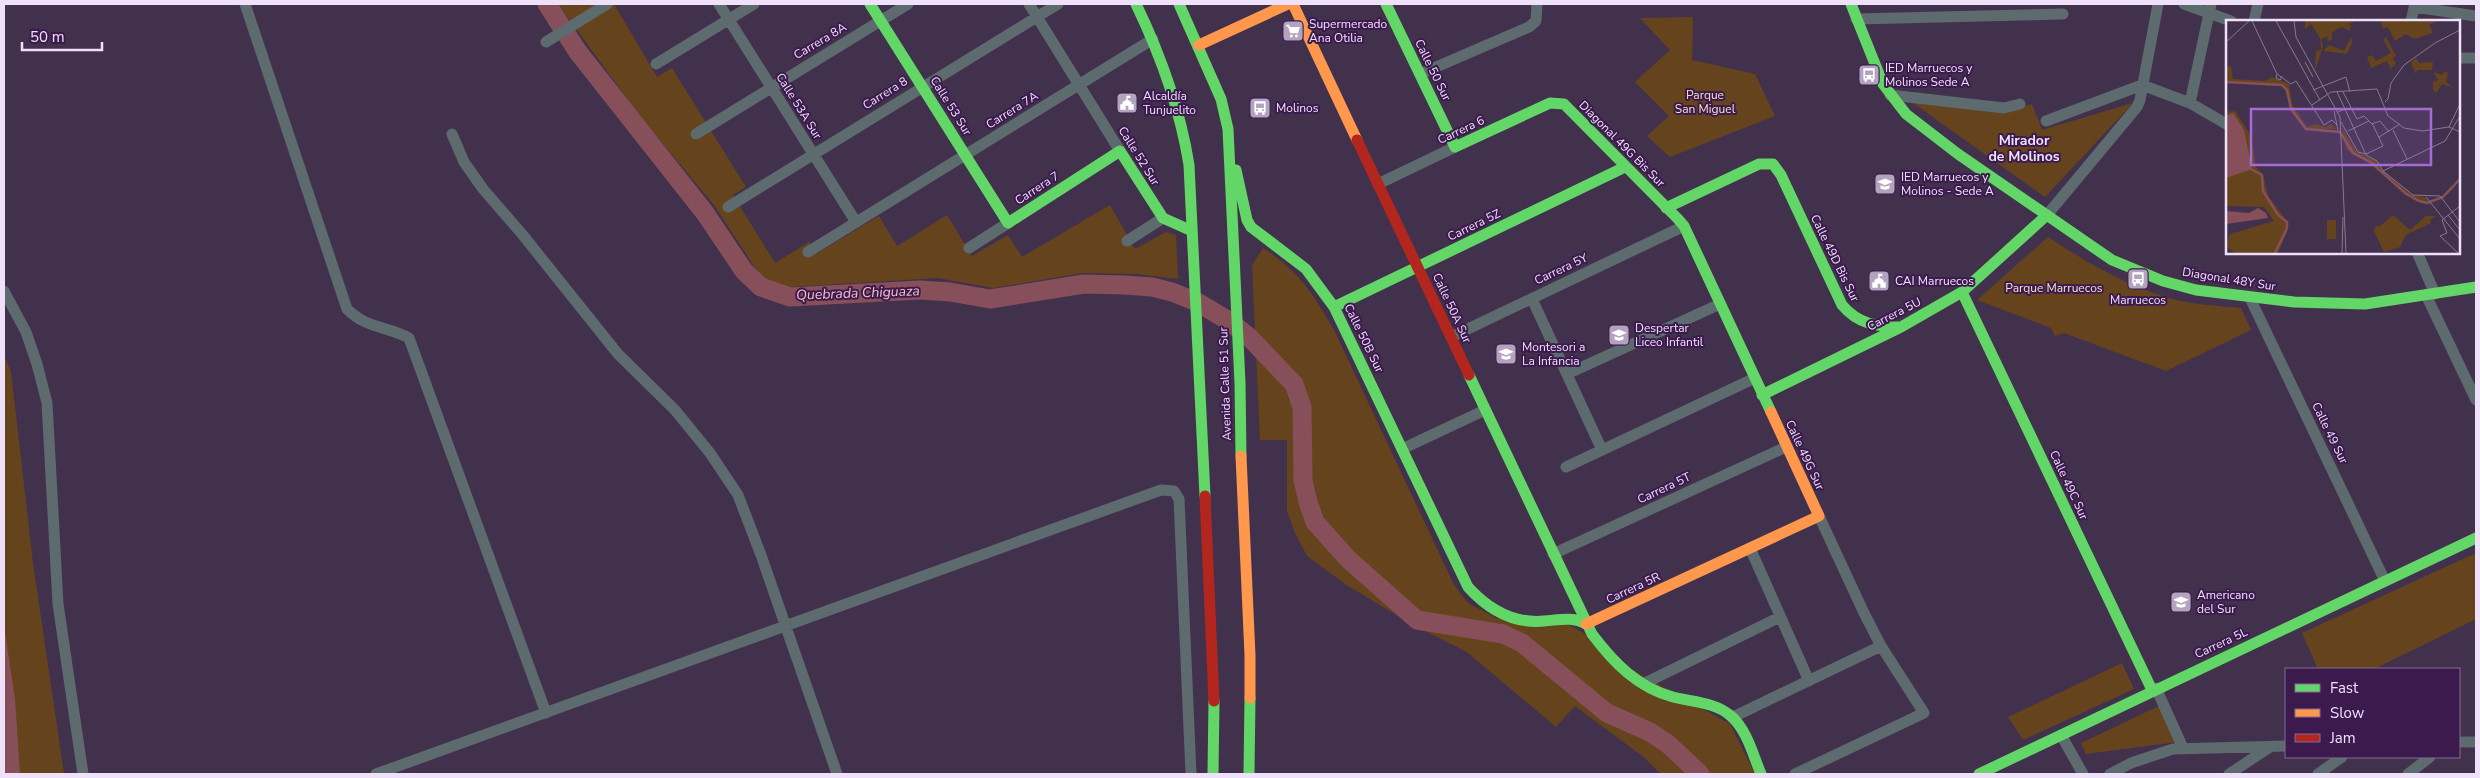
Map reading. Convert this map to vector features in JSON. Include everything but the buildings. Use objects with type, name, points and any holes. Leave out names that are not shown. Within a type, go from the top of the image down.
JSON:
[{"type":"main road","name":"Calle 53 Sur","points":[[870,4],[1008,223]]},
{"type":"main road","name":"Avenida Calle 51 Sur","points":[[1136,4],[1153,39],[1181,117],[1189,166],[1214,688],[1213,774]]},
{"type":"main road","name":"Avenida Calle 51 Sur","points":[[1179,4],[1221,99],[1228,129],[1234,210],[1241,470],[1250,655],[1249,774]]},
{"type":"main road","points":[[1199,46],[1288,4]]},
{"type":"main road","name":"Calle 50A Sur","points":[[1293,4],[1586,624],[1613,660],[1643,684],[1665,694],[1714,707],[1733,717]]},
{"type":"main road","name":"Calle 50 Sur","points":[[1386,4],[1455,147]]},
{"type":"main road","name":"Diagonal 48Y Sur","points":[[1851,4],[1890,95],[1906,114],[1922,128],[2112,260],[2134,270],[2196,290],[2250,298],[2309,303],[2366,304],[2476,288]]},
{"type":"main road","name":"Carrera 6","points":[[1455,147],[1550,103],[1557,102]]},
{"type":"main road","name":"Diagonal 49G Bis Sur","points":[[1557,102],[1564,104],[1666,208]]},
{"type":"main road","name":"Calle 50B Sur","points":[[1228,129],[1249,224],[1257,234],[1306,269],[1334,307],[1463,578],[1484,604],[1510,616],[1533,621],[1571,618],[1586,624]]},
{"type":"main road","name":"Calle 52 Sur","points":[[1120,151],[1163,218]]},
{"type":"main road","name":"Carrera 7","points":[[1008,223],[1120,151]]},
{"type":"main road","name":"Calle 49D Bis Sur","points":[[1666,208],[1759,164],[1772,164],[1780,174],[1837,296],[1847,313],[1871,326],[1901,327]]},
{"type":"main road","name":"Carrera 5Z","points":[[1334,307],[1625,166]]},
{"type":"main road","name":"Calle 49G Sur","points":[[1666,208],[1684,226],[1819,516]]},
{"type":"main road","name":"Carrera 5U","points":[[1762,394],[1901,327],[1962,292],[2047,215]]},
{"type":"main road","points":[[1163,218],[1192,231]]},
{"type":"main road","name":"Calle 49C Sur","points":[[1962,292],[2154,689]]},
{"type":"main road","name":"Carrera 5R","points":[[1586,624],[1819,516]]},
{"type":"main road","name":"Carrera 5L","points":[[1979,774],[2154,689],[2476,538]]},
{"type":"main road","points":[[1733,717],[1761,774]]},
{"type":"street","points":[[245,4],[347,309],[368,325],[409,338],[546,713]]},
{"type":"street","points":[[548,40],[606,4]]},
{"type":"street","name":"Calle 53A Sur","points":[[719,4],[856,222]]},
{"type":"street","points":[[656,64],[754,4]]},
{"type":"street","name":"Carrera 8A","points":[[696,134],[908,4]]},
{"type":"street","name":"Calle 52 Sur","points":[[1029,4],[1120,151]]},
{"type":"street","name":"Carrera 8","points":[[728,207],[1058,4]]},
{"type":"street","points":[[1420,74],[1529,27],[1536,21],[1537,4]]},
{"type":"street","points":[[2047,215],[2140,100],[2158,4]]},
{"type":"street","points":[[2184,4],[2210,8],[2229,20]]},
{"type":"street","points":[[2254,20],[2258,4]]},
{"type":"street","points":[[2411,20],[2414,5],[2476,16]]},
{"type":"street","points":[[2190,103],[2210,8]]},
{"type":"street","points":[[1856,19],[2063,14]]},
{"type":"street","name":"Carrera 7A","points":[[808,252],[1153,39]]},
{"type":"street","points":[[2460,58],[2476,58]]},
{"type":"street","points":[[2046,121],[2142,85],[2190,103],[2226,124]]},
{"type":"street","points":[[1890,95],[2004,108],[2020,104]]},
{"type":"street","points":[[452,134],[464,162],[483,189],[522,234],[618,354],[675,410],[710,453],[738,495],[761,555],[784,627],[837,774]]},
{"type":"street","name":"Carrera 6","points":[[1378,184],[1455,147]]},
{"type":"street","points":[[1127,241],[1163,218]]},
{"type":"street","name":"Carrera 7","points":[[969,248],[1008,223]]},
{"type":"street","name":"Carrera 5Y","points":[[1450,337],[1684,226]]},
{"type":"street","points":[[2418,254],[2431,295],[2476,400]]},
{"type":"street","points":[[4,292],[26,332],[47,402],[58,604],[83,774]]},
{"type":"street","name":"Calle 49 Sur","points":[[2250,298],[2385,581]]},
{"type":"street","points":[[1532,299],[1602,450]]},
{"type":"street","points":[[1566,374],[1720,304]]},
{"type":"street","points":[[1566,467],[1754,378]]},
{"type":"street","points":[[1402,449],[1485,410]]},
{"type":"street","name":"Carrera 5T","points":[[1553,554],[1786,446]]},
{"type":"street","points":[[376,774],[1161,490],[1174,491],[1179,498],[1191,774]]},
{"type":"street","name":"Calle 49G Sur","points":[[1795,774],[1924,713],[1881,646],[1819,516]]},
{"type":"street","points":[[1750,548],[1809,681]]},
{"type":"street","points":[[1643,684],[1780,617]]},
{"type":"street","points":[[1733,717],[1881,646]]},
{"type":"street","name":"Calle 49C Sur","points":[[2154,689],[2183,748]]},
{"type":"street","points":[[2061,734],[2083,774]]},
{"type":"street","points":[[2460,742],[2476,742]]},
{"type":"street","points":[[2110,774],[2131,763],[2172,749],[2285,746]]},
{"type":"street","points":[[2229,774],[2270,747]]},
{"type":"street","points":[[2318,774],[2341,758]]},
{"type":"street","points":[[2408,774],[2429,758]]},
{"type":"green space","points":[[558,4],[614,4],[657,77],[672,68],[746,187],[733,195],[775,263],[809,242],[816,254],[879,216],[897,246],[947,215],[972,256],[1008,235],[1022,257],[1110,205],[1135,249],[1166,232],[1176,235],[1178,279],[1136,274],[1083,273],[993,288],[938,278],[788,287],[774,284],[763,277],[754,266],[714,205],[639,115]]},
{"type":"green space","name":"Parque San Miguel","points":[[1693,17],[1692,60],[1755,74],[1775,116],[1670,157],[1647,136],[1669,116],[1635,82],[1670,50],[1640,18]]},
{"type":"green space","points":[[1913,103],[2003,113],[2032,104],[2042,130],[2133,103],[2045,197]]},
{"type":"green space","name":"Parque Marruecos","points":[[2048,237],[2111,275],[2145,290],[2180,301],[2241,308],[2251,330],[2166,371],[2064,333],[2055,336],[2051,328],[1977,300]]},
{"type":"green space","points":[[1263,248],[1276,257],[1305,285],[1335,332],[1454,585],[1468,603],[1496,618],[1570,625],[1585,634],[1598,651],[1730,724],[1755,774],[1661,774],[1645,758],[1575,706],[1556,727],[1467,652],[1411,624],[1345,584],[1307,556],[1295,533],[1287,511],[1287,440],[1260,440],[1252,265]]},
{"type":"green space","points":[[4,355],[11,372],[33,563],[64,774],[4,774]]},
{"type":"green space","points":[[2476,553],[2476,619],[2376,668],[2318,668],[2302,633]]},
{"type":"green space","points":[[2122,663],[2134,689],[2023,740],[2008,717]]},
{"type":"green space","points":[[2159,706],[2177,742],[2086,754],[2081,743]]},
{"type":"shaded area","points":[[4,626],[15,699],[20,774],[4,774]]},
{"type":"waterway","name":"Quebrada Chiguaza","points":[[547,4],[578,52],[705,213],[744,271],[761,287],[790,297],[920,290],[950,292],[990,299],[1084,284],[1124,285],[1152,287],[1172,292],[1197,302],[1229,321],[1250,338],[1294,384],[1302,407],[1303,480],[1308,502],[1315,522],[1348,559],[1417,620],[1503,634],[1522,643],[1607,713],[1650,732],[1668,744],[1700,774]]},
{"type":"traffic: fast","points":[[870,4],[1008,223],[1120,151],[1163,218],[1192,231]]},
{"type":"traffic: fast","points":[[1136,4],[1154,43],[1175,103],[1189,165],[1205,496]]},
{"type":"traffic: fast","points":[[1179,4],[1221,99],[1228,129],[1240,383],[1241,456]]},
{"type":"traffic: fast","points":[[1386,4],[1455,147],[1550,103],[1564,104],[1678,219],[1684,226],[1771,412]]},
{"type":"traffic: fast","points":[[1851,4],[1883,84],[1906,114],[1958,154],[2112,260],[2163,281],[2196,290],[2294,302],[2365,304],[2476,287]]},
{"type":"traffic: fast","points":[[1666,208],[1759,164],[1773,164],[1781,175],[1842,305],[1855,316],[1868,323],[1901,327]]},
{"type":"traffic: fast","points":[[1334,307],[1625,167]]},
{"type":"traffic: fast","points":[[1236,170],[1247,220],[1251,227],[1306,269],[1334,307],[1468,587],[1484,602],[1512,617],[1533,621],[1571,619],[1586,624]]},
{"type":"traffic: fast","points":[[1762,395],[1901,327],[1962,292],[2047,215]]},
{"type":"traffic: fast","points":[[1962,292],[2152,690]]},
{"type":"traffic: fast","points":[[1469,375],[1592,634],[1627,673],[1649,687],[1660,693],[1711,705],[1725,711],[1741,728],[1761,774]]},
{"type":"traffic: fast","points":[[1979,774],[2476,538]]},
{"type":"traffic: fast","points":[[1249,774],[1250,698]]},
{"type":"traffic: fast","points":[[1213,774],[1214,701]]},
{"type":"traffic: slow","points":[[1199,45],[1288,4]]},
{"type":"traffic: slow","points":[[1293,4],[1357,140]]},
{"type":"traffic: slow","points":[[1586,624],[1819,516],[1771,412]]},
{"type":"traffic: slow","points":[[1241,456],[1250,655],[1250,698]]},
{"type":"traffic: jam","points":[[1357,140],[1469,375]]},
{"type":"traffic: jam","points":[[1205,496],[1214,701]]},
{"type":"place","name":"Supermercado Ana Otilia","points":[[1293,31]]},
{"type":"place","name":"IED Marruecos y Molinos Sede A","points":[[1869,75]]},
{"type":"place","name":"Alcaldía Tunjuelito","points":[[1127,103]]},
{"type":"place","name":"Molinos","points":[[1260,108]]},
{"type":"place","name":"IED Marruecos y Molinos - Sede A","points":[[1885,184]]},
{"type":"place","name":"Marruecos","points":[[2138,279]]},
{"type":"place","name":"CAI Marruecos","points":[[1879,281]]},
{"type":"place","name":"Despertar Liceo Infantil","points":[[1619,335]]},
{"type":"place","name":"Montesori a La Infancia","points":[[1506,354]]},
{"type":"place","name":"Americano del Sur","points":[[2181,602]]},
{"type":"district","name":"Mirador de Molinos","points":[[2024,148]]}]
